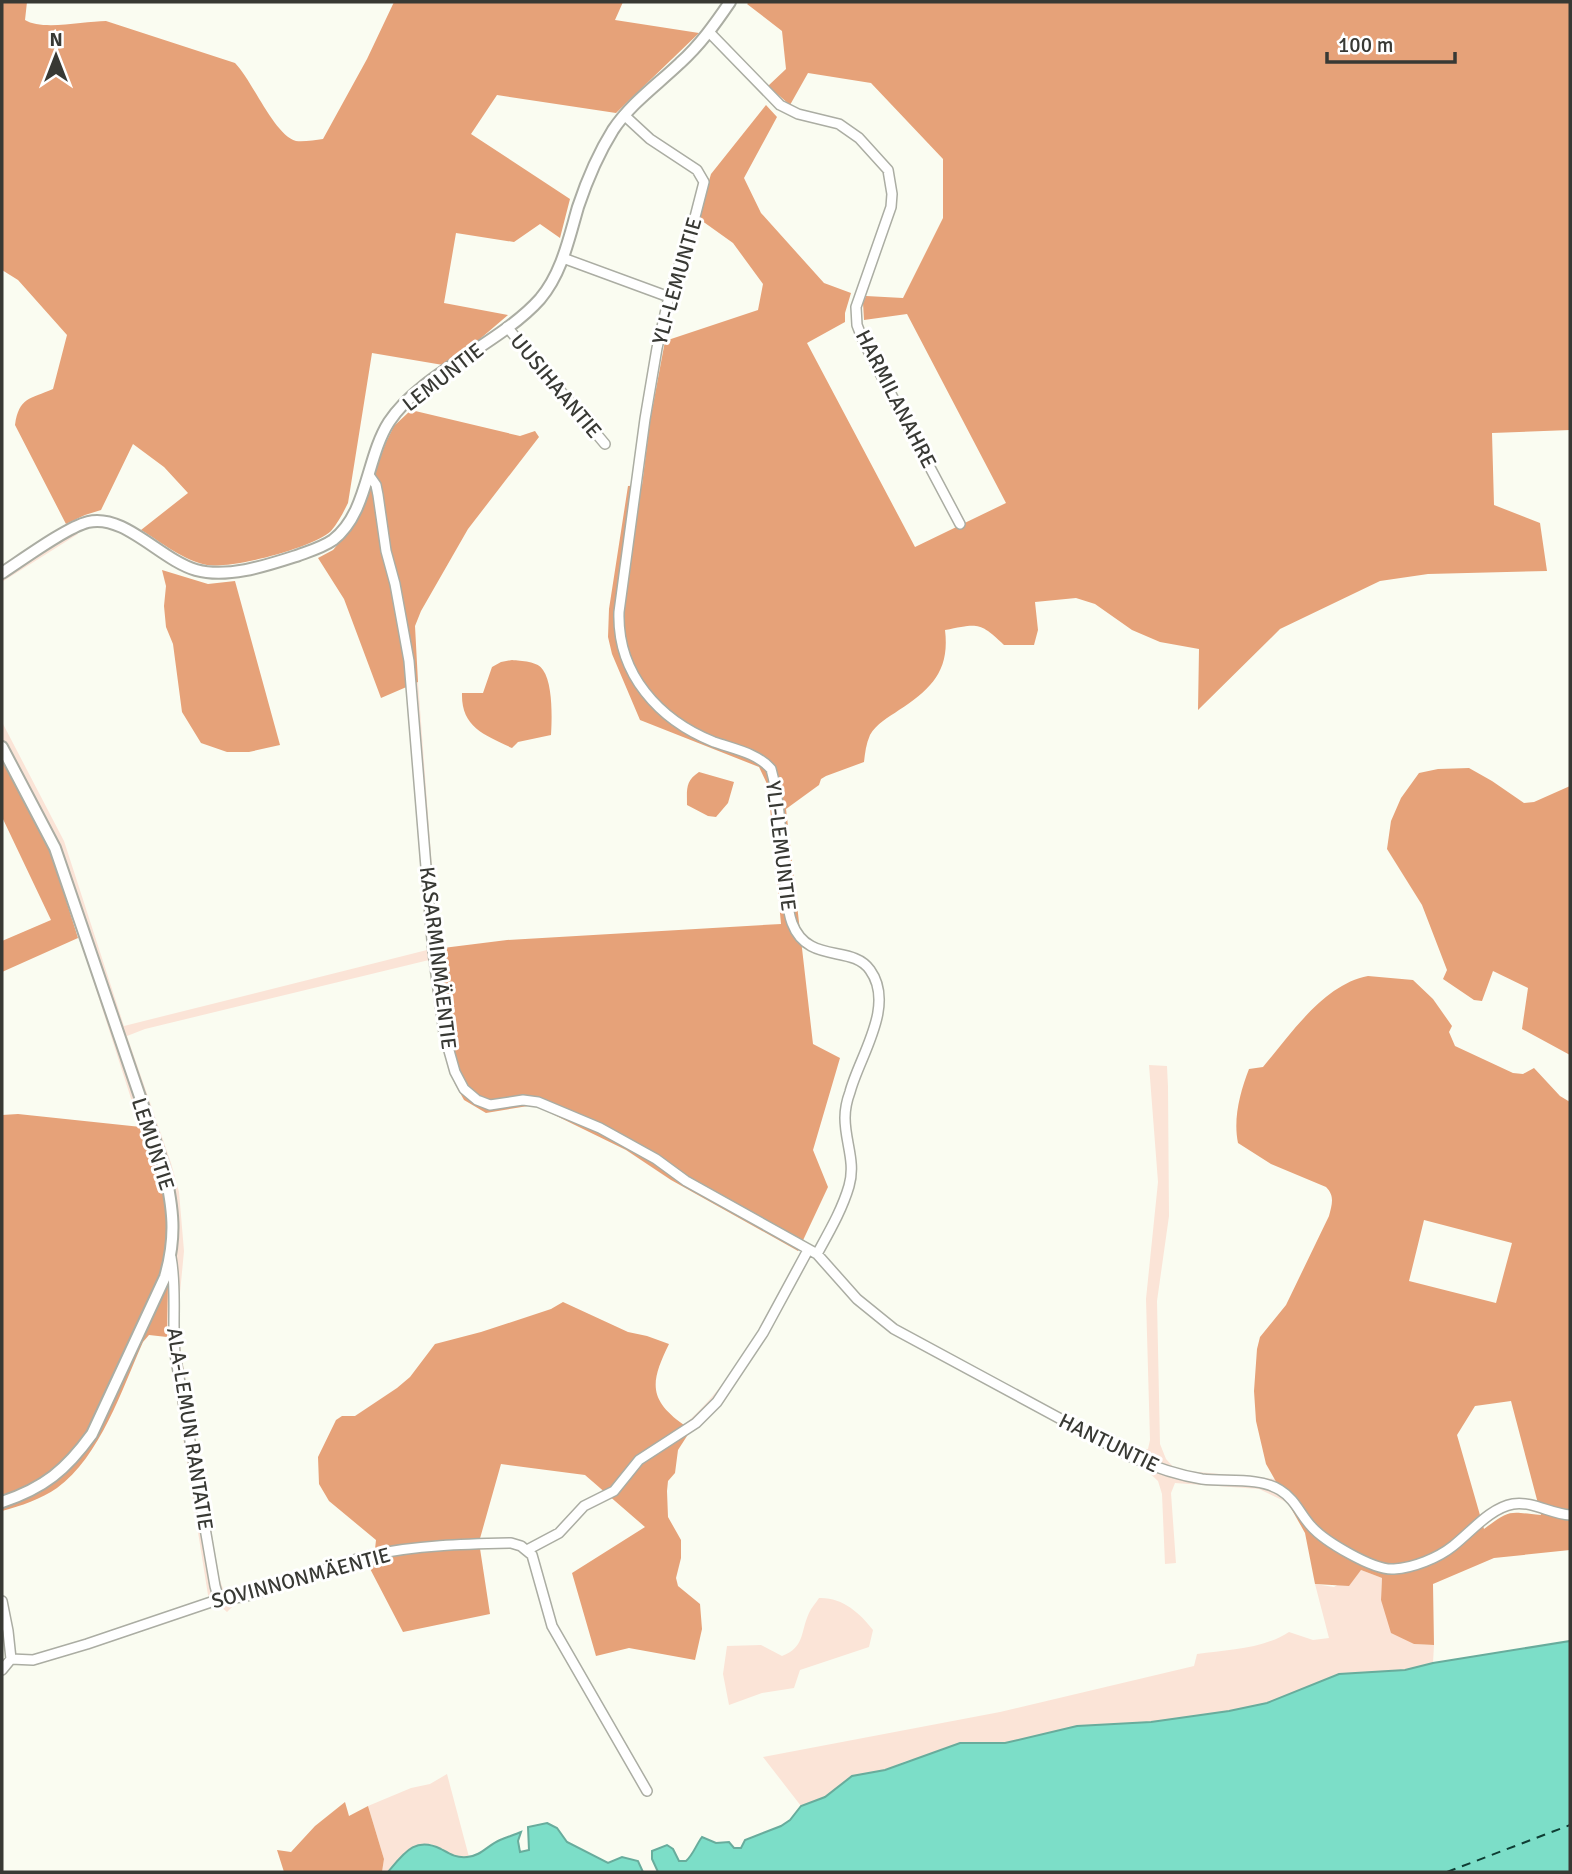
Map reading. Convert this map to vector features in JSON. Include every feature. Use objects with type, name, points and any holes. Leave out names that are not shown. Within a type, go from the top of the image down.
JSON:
[{"type":"street","name":"LEMUNTIE","points":[[2,573],[76,526],[99,520],[123,527],[169,559],[210,573],[239,570],[296,556],[331,542],[351,518],[380,440],[390,422],[431,383],[507,327],[541,297],[563,258],[595,163],[624,115],[680,64],[709,32],[730,2]]},
{"type":"street","name":"HARMILANAHRE","points":[[709,32],[780,105],[798,114],[839,124],[859,138],[888,170],[891,207],[858,299],[857,325],[960,524]]},
{"type":"street","name":"YLI-LEMUNTIE","points":[[624,115],[650,139],[697,170],[704,182],[669,297],[657,348],[619,612],[618,632],[623,653],[631,671],[657,705],[691,732],[753,756],[765,762],[771,769],[792,923],[807,944],[821,951],[856,959],[868,967],[875,978],[878,1006],[874,1027],[868,1048],[853,1079],[846,1106],[845,1119],[852,1156],[849,1186],[836,1218],[812,1252]]},
{"type":"street","points":[[563,258],[669,297]]},
{"type":"street","name":"UUSIHAANTIE","points":[[507,327],[605,444]]},
{"type":"street","name":"KASARMINMÄENTIE","points":[[369,475],[376,485],[386,551],[409,661],[433,952],[444,1033],[455,1072],[464,1089],[477,1100],[489,1105],[523,1100],[538,1102],[600,1128],[656,1159],[686,1181],[812,1252]]},
{"type":"street","name":"LEMUNTIE","points":[[2,747],[55,848],[164,1167],[174,1214],[171,1255],[165,1277],[92,1434],[77,1455],[46,1483],[24,1495],[2,1502]]},
{"type":"street","points":[[647,1791],[552,1626],[536,1562],[527,1550],[559,1533],[584,1506],[614,1490],[639,1460],[688,1429],[717,1402],[812,1252]]},
{"type":"street","name":"HANTUNTIE","points":[[812,1252],[857,1299],[894,1329],[1154,1467],[1202,1479],[1260,1483],[1277,1488],[1288,1495],[1322,1537],[1378,1567],[1391,1570],[1424,1561],[1450,1549],[1502,1508],[1515,1504],[1528,1504],[1570,1515]]},
{"type":"street","name":"ALA-LEMUN RANTATIE","points":[[171,1255],[174,1271],[175,1354],[215,1586],[217,1593],[223,1598]]},
{"type":"street","name":"SOVINNONMÄENTIE","points":[[11,1659],[33,1660],[223,1598],[245,1596],[375,1554],[511,1543],[527,1550]]},
{"type":"street","points":[[2,1601],[11,1659],[2,1670]]},
{"type":"shaded area","points":[[2,2],[27,2],[25,20],[32,23],[53,25],[106,21],[235,63],[280,129],[296,141],[323,139],[367,59],[394,2],[623,2],[615,20],[699,33],[616,113],[497,95],[471,134],[570,199],[560,238],[540,224],[514,242],[456,233],[444,303],[508,315],[467,350],[443,365],[372,353],[348,503],[334,528],[322,538],[272,556],[234,564],[207,565],[181,555],[141,530],[188,493],[164,467],[133,444],[101,510],[66,524],[15,425],[19,409],[27,400],[53,389],[67,335],[18,280],[2,270]]},
{"type":"shaded area","points":[[1570,2],[1570,430],[1492,433],[1494,505],[1540,523],[1547,571],[1428,574],[1380,581],[1280,629],[1198,710],[1199,649],[1160,642],[1132,630],[1095,604],[1076,598],[1035,602],[1038,630],[1034,645],[1004,645],[978,626],[945,630],[944,657],[936,678],[873,731],[864,762],[821,779],[819,785],[786,809],[813,1044],[840,1058],[813,1150],[828,1187],[798,1251],[671,1180],[626,1150],[534,1105],[486,1113],[464,1100],[455,1084],[439,1034],[427,950],[507,940],[781,924],[768,786],[759,767],[640,720],[612,654],[608,637],[609,609],[628,486],[642,485],[650,421],[665,341],[758,310],[763,284],[733,243],[698,218],[711,174],[766,105],[777,117],[744,178],[761,213],[824,283],[851,293],[845,322],[807,343],[915,547],[1006,503],[907,314],[864,320],[863,303],[866,296],[903,298],[943,218],[943,159],[871,83],[808,73],[790,105],[768,86],[786,69],[782,31],[747,4]]},
{"type":"shaded area","points":[[411,410],[520,436],[535,431],[539,437],[468,529],[421,611],[415,626],[418,682],[381,698],[344,599],[318,558],[333,550],[356,523],[386,442],[394,426]]},
{"type":"shaded area","points":[[66,524],[78,534],[2,582],[2,565]]},
{"type":"shaded area","points":[[162,570],[208,584],[235,581],[280,745],[249,752],[227,752],[201,743],[182,712],[173,644],[166,627],[166,586]]},
{"type":"shaded area","points":[[512,660],[533,663],[543,670],[550,692],[552,720],[551,735],[518,742],[512,748],[484,734],[470,722],[465,714],[462,693],[483,693],[492,667]]},
{"type":"shaded area","points":[[418,682],[438,948],[428,950],[429,960],[145,1029],[127,1036],[179,1192],[184,1251],[178,1314],[181,1352],[223,1589],[244,1590],[375,1549],[366,1561],[237,1602],[227,1612],[208,1595],[167,1337],[168,1235],[158,1173],[136,1114],[61,880],[2,755],[2,722],[64,841],[124,1026],[427,950],[406,688]]},
{"type":"shaded area","points":[[2,755],[50,849],[78,938],[2,972],[2,941],[51,920],[2,817]]},
{"type":"shaded area","points":[[1469,768],[1524,803],[1534,802],[1570,786],[1570,1055],[1522,1029],[1528,988],[1493,971],[1482,1001],[1474,1000],[1443,979],[1447,970],[1422,905],[1387,849],[1391,821],[1401,798],[1419,773]]},
{"type":"shaded area","points":[[699,772],[734,782],[728,803],[716,817],[708,816],[687,805],[689,782]]},
{"type":"shaded area","points":[[1368,976],[1413,980],[1433,999],[1452,1026],[1449,1032],[1455,1046],[1513,1073],[1523,1074],[1534,1068],[1560,1096],[1570,1102],[1570,1550],[1494,1558],[1433,1584],[1434,1645],[1414,1644],[1391,1633],[1381,1600],[1382,1578],[1361,1570],[1349,1586],[1315,1584],[1305,1533],[1266,1464],[1256,1421],[1254,1391],[1260,1337],[1286,1305],[1329,1216],[1332,1200],[1326,1187],[1271,1164],[1238,1143],[1236,1125],[1240,1096],[1249,1069],[1263,1067],[1309,1012],[1337,989]],"holes":[[[1424,1220],[1512,1243],[1496,1303],[1409,1281]],[[1511,1401],[1541,1515],[1510,1513],[1484,1529],[1457,1435],[1475,1406]]]},
{"type":"shaded area","points":[[1149,1065],[1167,1066],[1168,1087],[1169,1216],[1157,1301],[1160,1444],[1166,1459],[1176,1470],[1276,1479],[1288,1503],[1259,1489],[1175,1483],[1171,1493],[1176,1563],[1165,1564],[1162,1494],[1158,1481],[1146,1470],[994,1389],[997,1379],[1138,1453],[1148,1449],[1150,1440],[1146,1299],[1158,1182]]},
{"type":"shaded area","points":[[18,1114],[141,1127],[158,1175],[167,1221],[167,1337],[149,1335],[143,1342],[98,1441],[72,1475],[44,1496],[2,1511],[2,1115]]},
{"type":"shaded area","points":[[781,1291],[790,1295],[724,1402],[687,1436],[684,1425],[726,1379]]},
{"type":"shaded area","points":[[563,1302],[628,1332],[669,1344],[656,1379],[656,1389],[664,1407],[684,1425],[687,1436],[678,1450],[675,1473],[668,1481],[667,1491],[668,1517],[681,1540],[681,1558],[676,1578],[678,1586],[700,1604],[702,1629],[695,1660],[629,1648],[596,1656],[572,1573],[645,1527],[585,1475],[501,1464],[479,1542],[490,1614],[403,1632],[366,1561],[375,1549],[376,1540],[329,1501],[319,1484],[318,1457],[336,1420],[342,1416],[355,1416],[397,1388],[410,1377],[435,1344],[481,1332],[551,1309]]},
{"type":"shaded area","points":[[1361,1570],[1382,1578],[1381,1600],[1414,1644],[1434,1645],[1433,1663],[1405,1670],[1339,1674],[1267,1703],[1229,1711],[1151,1722],[1077,1726],[1005,1743],[982,1742],[944,1748],[885,1770],[852,1776],[825,1797],[801,1806],[763,1757],[1000,1712],[1194,1666],[1197,1654],[1257,1645],[1289,1632],[1313,1640],[1329,1638],[1315,1584],[1334,1587]]},
{"type":"shaded area","points":[[819,1598],[843,1603],[862,1618],[873,1630],[869,1647],[800,1670],[794,1688],[762,1693],[729,1705],[723,1674],[727,1646],[761,1645],[782,1656],[798,1644],[809,1613]]},
{"type":"shaded area","points":[[447,1774],[469,1857],[456,1857],[431,1844],[396,1863],[388,1872],[382,1872],[384,1859],[368,1806],[411,1788],[430,1784]]},
{"type":"shaded area","points":[[345,1802],[349,1816],[368,1806],[384,1859],[382,1872],[284,1872],[277,1850],[291,1852],[315,1826]]},
{"type":"water","points":[[1570,1641],[1570,1872],[658,1872],[652,1859],[652,1851],[667,1845],[673,1849],[679,1861],[686,1861],[702,1837],[716,1843],[729,1842],[734,1848],[741,1848],[745,1840],[781,1826],[790,1820],[801,1806],[825,1797],[852,1776],[885,1770],[960,1743],[1005,1743],[1077,1726],[1151,1722],[1229,1711],[1267,1703],[1339,1674],[1405,1670]]},
{"type":"water","points":[[547,1823],[557,1828],[567,1842],[608,1863],[622,1857],[638,1861],[643,1872],[388,1872],[411,1848],[424,1844],[456,1856],[467,1857],[521,1832],[518,1841],[520,1852],[529,1850],[528,1827]]},
{"type":"ferry route","points":[[1447,1872],[1570,1825]]}]
